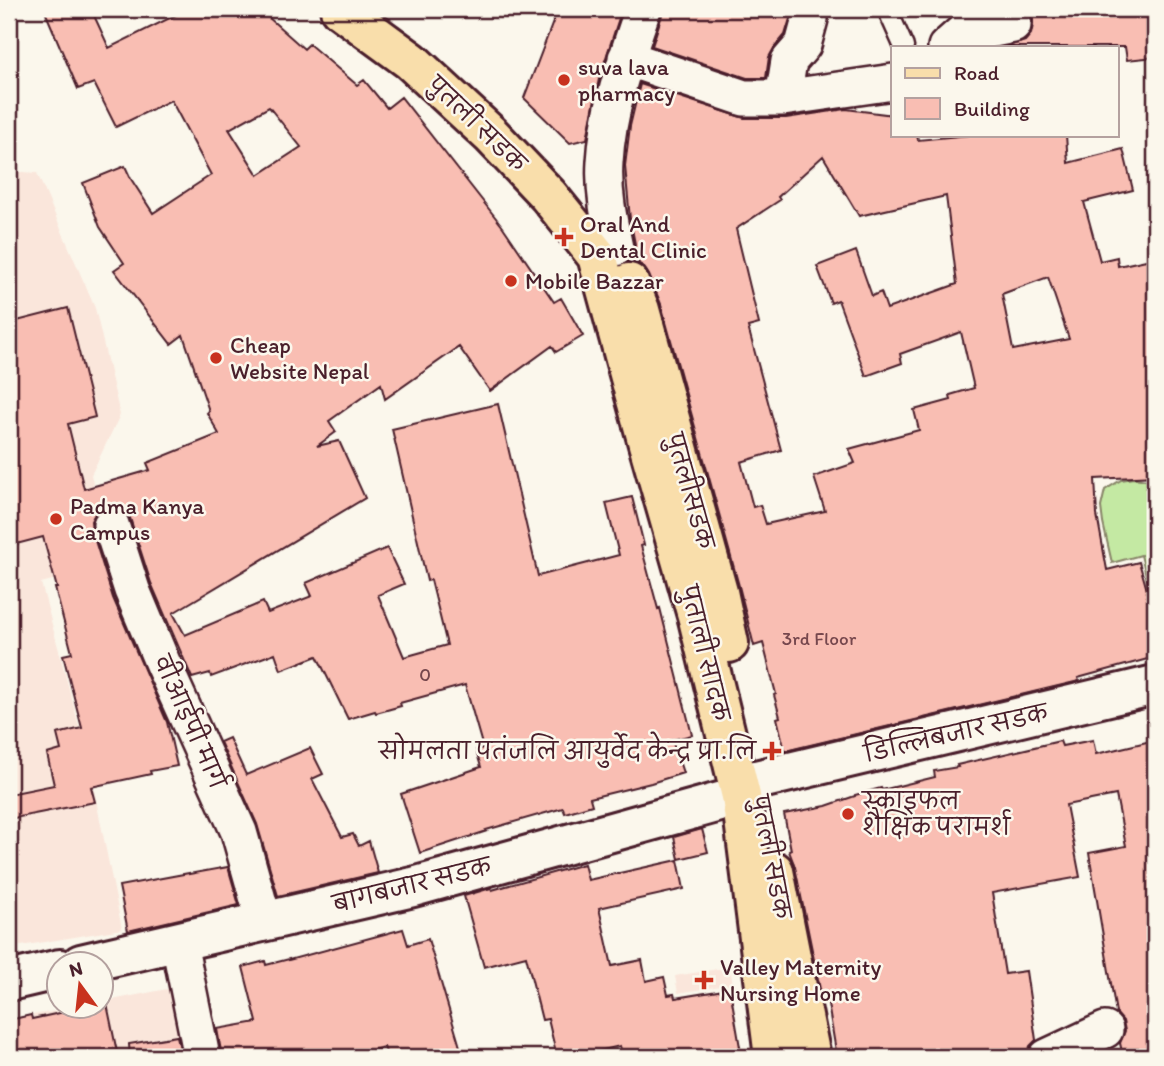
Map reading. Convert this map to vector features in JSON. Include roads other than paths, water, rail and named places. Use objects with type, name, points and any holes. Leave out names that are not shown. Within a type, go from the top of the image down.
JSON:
[{"type":"main road","name":"पुतली सडक","points":[[340,9],[411,61],[491,135],[606,252]]},
{"type":"main road","points":[[370,9],[436,60],[513,131],[567,186],[606,252]]},
{"type":"main road","name":"पुतलीसडक","points":[[606,252],[640,310],[719,592],[748,788]]},
{"type":"main road","name":"डिल्लिबजार सडक","points":[[748,788],[1155,685]]},
{"type":"main road","name":"पुतली सडक","points":[[748,788],[811,1057]]},
{"type":"main road","points":[[748,788],[775,1057]]},
{"type":"main road","name":"बागबजार सडक","points":[[116,956],[413,887],[748,788]]},
{"type":"main road","points":[[9,981],[46,972]]},
{"type":"street","points":[[606,252],[605,163],[611,114],[643,9]]},
{"type":"street","points":[[947,46],[963,32],[1013,25],[1013,9]]},
{"type":"street","points":[[783,98],[789,61],[803,46],[810,19]]},
{"type":"street","points":[[626,58],[744,98],[783,98],[891,82]]},
{"type":"street","name":"वीआईपी मार्ग","points":[[111,525],[132,590],[162,662],[239,832],[264,921]]},
{"type":"street","points":[[179,943],[202,1057]]},
{"type":"street","points":[[1047,1057],[1105,1030]]},
{"type":"lane","points":[[887,9],[904,46]]},
{"type":"place","name":"suva lava pharmacy","points":[[564,80]]},
{"type":"place","name":"Oral And Dental Clinic","points":[[564,237]]},
{"type":"place","name":"Mobile Bazzar","points":[[511,281]]},
{"type":"place","name":"Cheap Website Nepal","points":[[216,358]]},
{"type":"place","name":"Padma Kanya Campus","points":[[56,519]]},
{"type":"place","name":"सोमलता पतंजलि आयुर्वेद केन्द्र प्रा.लि","points":[[772,751]]},
{"type":"place","name":"स्काइफल शैक्षिक परामर्श","points":[[848,814]]},
{"type":"place","name":"Valley Maternity Nursing Home","points":[[704,980]]}]
